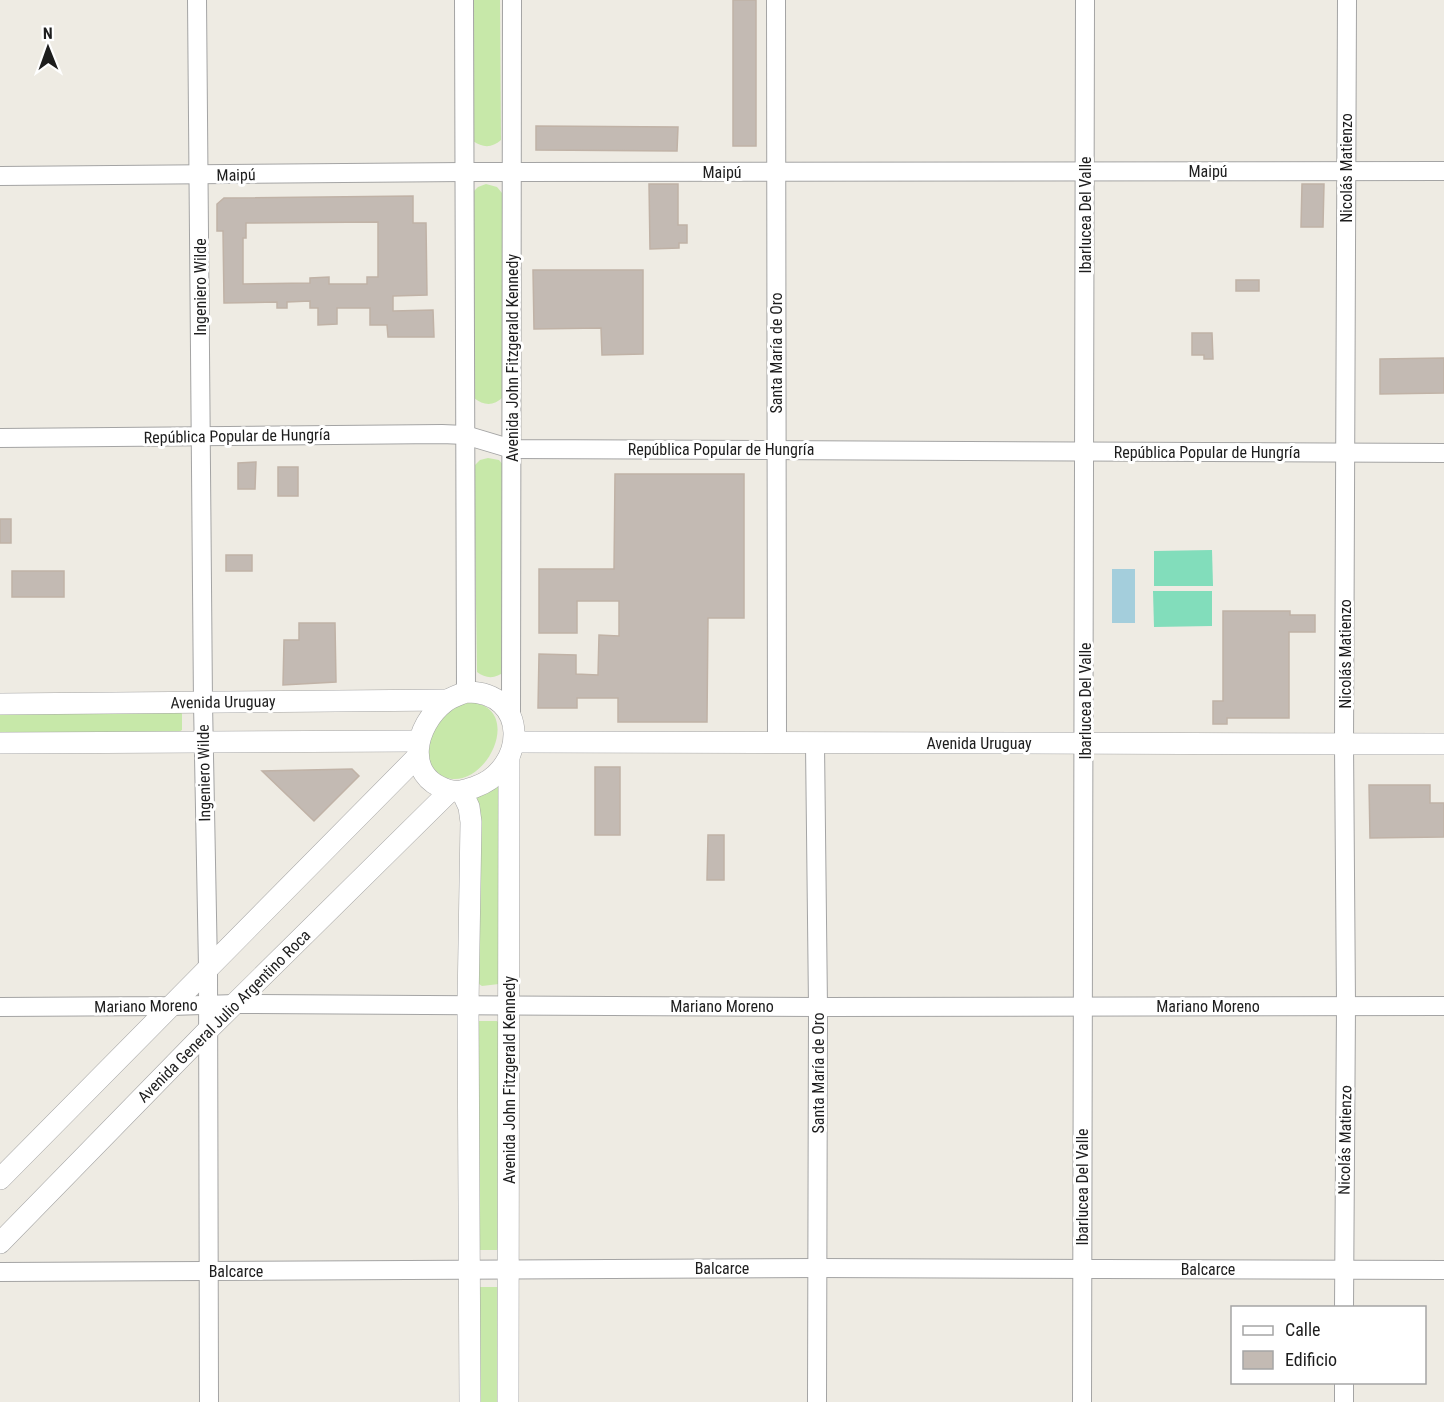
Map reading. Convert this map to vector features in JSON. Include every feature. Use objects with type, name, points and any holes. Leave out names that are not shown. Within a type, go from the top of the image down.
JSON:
[{"type":"street","name":"Ingeniero Wilde","points":[[197,0],[203,703],[208,968],[208,1402]]},
{"type":"street","points":[[456,696],[465,435],[464,0]]},
{"type":"street","name":"Avenida John Fitzgerald Kennedy","points":[[512,0],[512,717]]},
{"type":"street","name":"Santa María de Oro","points":[[776,0],[777,743]]},
{"type":"street","name":"Ibarlucea Del Valle","points":[[1082,1402],[1085,0]]},
{"type":"street","name":"Nicolás Matienzo","points":[[1344,1306],[1347,0]]},
{"type":"street","name":"Maipú","points":[[0,176],[464,172],[1444,171]]},
{"type":"street","name":"República Popular de Hungría","points":[[0,438],[465,435],[512,449],[1444,453]]},
{"type":"street","points":[[0,1179],[208,968],[418,748],[427,722],[456,696],[479,692],[495,698],[504,705],[512,717],[514,728],[511,750],[500,770],[483,784],[456,791],[438,786],[427,777],[421,767],[418,748]]},
{"type":"street","name":"Avenida Uruguay","points":[[0,704],[203,703],[456,696]]},
{"type":"street","points":[[0,743],[204,742],[418,748]]},
{"type":"street","name":"Avenida Uruguay","points":[[511,750],[777,743],[1444,744]]},
{"type":"street","name":"Santa María de Oro","points":[[815,744],[818,1007],[817,1402]]},
{"type":"street","name":"Avenida John Fitzgerald Kennedy","points":[[508,1402],[511,750]]},
{"type":"street","points":[[456,791],[469,807],[471,822],[468,1005],[470,1402]]},
{"type":"street","name":"Avenida General Julio Argentino Roca","points":[[0,1243],[207,1031],[456,791]]},
{"type":"street","name":"Mariano Moreno","points":[[0,1007],[236,1004],[818,1007],[1444,1006]]},
{"type":"street","name":"Balcarce","points":[[0,1272],[818,1268],[1444,1270]]},
{"type":"street","points":[[1344,1384],[1344,1402]]},
{"type":"green space","points":[[471,0],[500,0],[501,140],[494,145],[487,146],[473,141]]},
{"type":"green space","points":[[486,184],[497,187],[502,193],[503,397],[489,404],[474,398],[472,193],[478,187]]},
{"type":"green space","points":[[488,458],[499,460],[504,466],[505,671],[498,676],[491,677],[477,672],[474,466],[480,460]]},
{"type":"green space","points":[[1212,550],[1213,586],[1154,586],[1154,551]]},
{"type":"green space","points":[[1153,591],[1212,591],[1212,626],[1154,627]]},
{"type":"green space","points":[[464,702],[484,706],[494,716],[498,730],[494,746],[486,760],[474,772],[460,779],[444,777],[430,765],[432,736],[440,720]]},
{"type":"green space","points":[[179,709],[182,714],[182,730],[179,732],[0,735],[0,710]]},
{"type":"green space","points":[[498,784],[499,984],[482,986],[476,982],[475,796]]},
{"type":"green space","points":[[478,1021],[497,1021],[500,1025],[499,1245],[497,1250],[479,1250]]},
{"type":"green space","points":[[480,1287],[499,1287],[501,1402],[477,1402],[477,1292]]},
{"type":"water","points":[[1112,569],[1135,569],[1135,623],[1112,623]]},
{"type":"building","points":[[733,0],[756,0],[756,146],[733,146]]},
{"type":"building","points":[[536,126],[678,127],[677,151],[536,150]]},
{"type":"building","points":[[649,184],[678,184],[678,225],[687,225],[687,243],[679,243],[679,248],[650,249]]},
{"type":"building","points":[[1302,184],[1324,184],[1323,227],[1301,227]]},
{"type":"building","points":[[413,196],[413,223],[426,223],[427,295],[393,296],[393,311],[433,310],[434,337],[388,337],[387,325],[370,325],[370,308],[337,308],[337,324],[318,325],[318,308],[310,308],[310,301],[287,302],[287,308],[277,308],[277,302],[224,303],[223,231],[217,231],[217,204],[224,198]],"holes":[[[378,222],[378,277],[367,277],[367,284],[329,284],[329,277],[310,278],[310,283],[243,284],[243,238],[246,238],[246,223]]]},
{"type":"building","points":[[533,270],[643,270],[643,354],[602,355],[601,328],[534,329]]},
{"type":"building","points":[[1236,280],[1259,280],[1259,291],[1236,291]]},
{"type":"building","points":[[1192,333],[1212,333],[1213,359],[1204,359],[1204,355],[1192,355]]},
{"type":"building","points":[[1444,358],[1444,393],[1380,394],[1380,359]]},
{"type":"building","points":[[256,462],[255,489],[238,489],[238,463]]},
{"type":"building","points":[[278,467],[298,467],[298,496],[278,496]]},
{"type":"building","points":[[615,474],[744,474],[744,618],[708,618],[707,722],[618,722],[618,698],[577,698],[577,708],[538,708],[539,654],[576,655],[576,674],[598,675],[599,635],[619,636],[619,601],[577,601],[577,633],[539,633],[539,569],[614,569]]},
{"type":"building","points":[[0,519],[11,519],[11,543],[0,543]]},
{"type":"building","points":[[226,555],[252,555],[252,571],[226,571]]},
{"type":"building","points":[[12,571],[64,571],[64,597],[12,597]]},
{"type":"building","points":[[1223,611],[1290,611],[1290,615],[1315,615],[1315,632],[1289,632],[1289,718],[1227,718],[1227,724],[1213,724],[1213,701],[1223,701]]},
{"type":"building","points":[[299,623],[335,623],[336,682],[283,685],[284,640],[299,640]]},
{"type":"building","points":[[595,767],[620,767],[620,835],[595,835]]},
{"type":"building","points":[[352,769],[359,776],[314,821],[262,771]]},
{"type":"building","points":[[1369,785],[1430,785],[1430,803],[1444,803],[1444,837],[1370,838]]},
{"type":"building","points":[[708,835],[724,835],[724,880],[707,880]]}]
